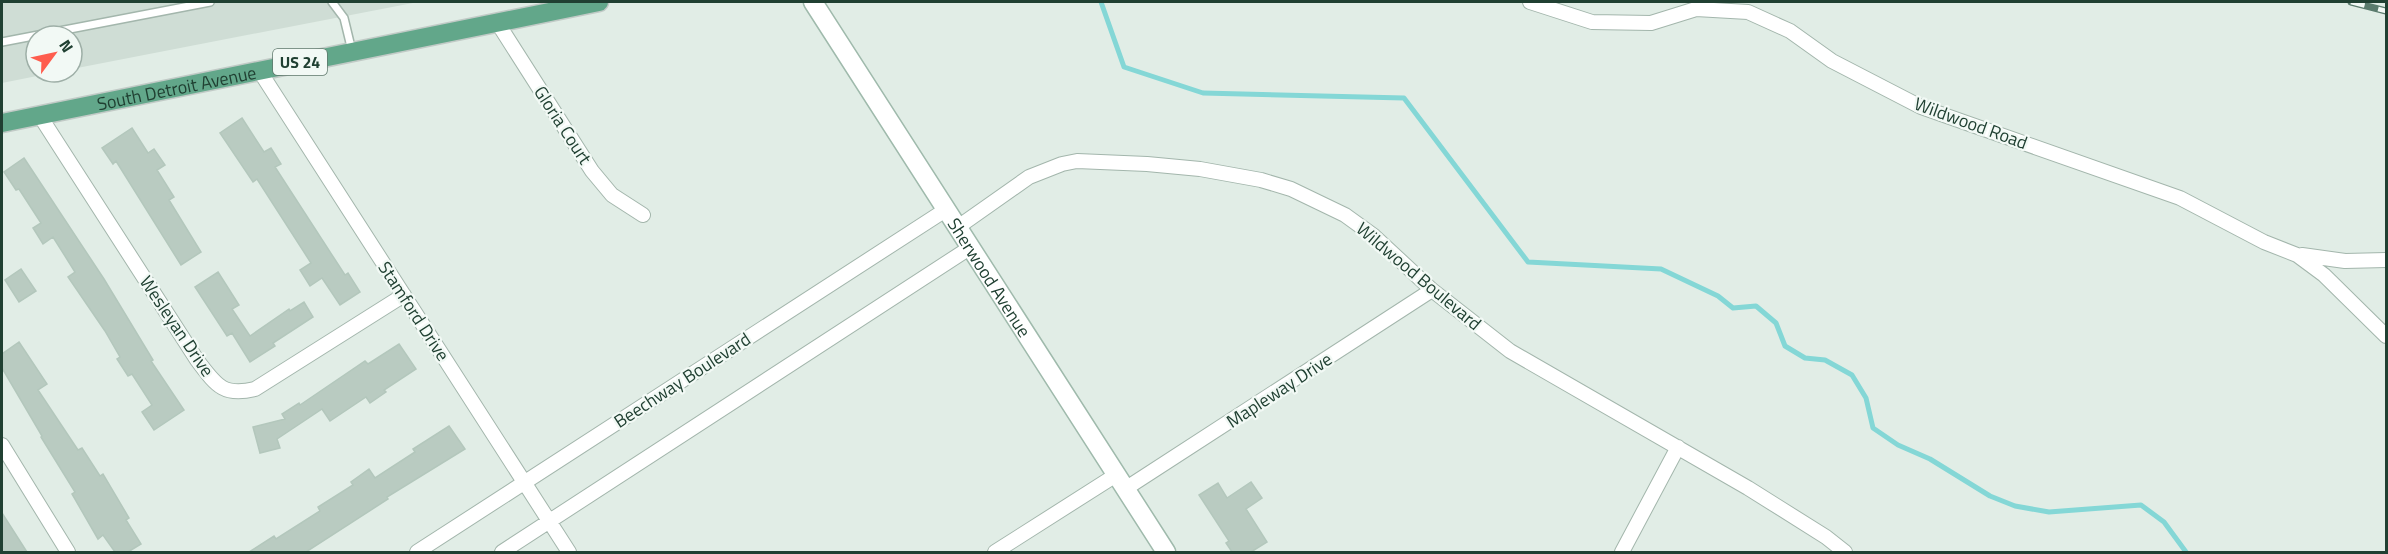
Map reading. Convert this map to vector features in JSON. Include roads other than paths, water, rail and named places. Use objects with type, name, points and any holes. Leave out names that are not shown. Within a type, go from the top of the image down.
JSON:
[{"type":"main road","name":"South Detroit Avenue","points":[[2,123],[599,2]]},
{"type":"street","name":"Sherwood Avenue","points":[[813,2],[1166,552]]},
{"type":"street","name":"Wildwood Road","points":[[1530,2],[1592,22],[1651,23],[1696,9],[1748,12],[1790,31],[1832,61],[1921,107],[2180,198],[2264,242],[2297,255],[2324,274],[2386,336]]},
{"type":"street","name":"Gloria Court","points":[[497,22],[592,171],[612,195],[643,215]]},
{"type":"street","name":"Stamford Drive","points":[[259,70],[569,552]]},
{"type":"street","name":"Wesleyan Drive","points":[[40,116],[198,360],[222,389],[240,393],[255,389],[404,295]]},
{"type":"street","name":"Wildwood Boulevard","points":[[957,227],[1029,177],[1062,164],[1077,161],[1200,169],[1261,180],[1291,189],[1345,215],[1374,236],[1432,290],[1510,351],[1748,488],[1826,537],[1845,552]]},
{"type":"street","name":"Beechway Boulevard","points":[[417,552],[947,209]]},
{"type":"street","points":[[502,552],[971,247]]},
{"type":"street","points":[[2297,255],[2345,261],[2386,261]]},
{"type":"street","name":"Mapleway Drive","points":[[995,552],[1121,482],[1432,290]]},
{"type":"street","points":[[2,445],[68,552]]},
{"type":"street","points":[[1622,552],[1677,447]]},
{"type":"lane","points":[[2,42],[210,2]]},
{"type":"lane","points":[[332,2],[344,18],[352,51]]},
{"type":"waterway","points":[[1101,2],[1124,67],[1203,93],[1404,98],[1528,262],[1661,269],[1718,296],[1733,308],[1756,306],[1776,323],[1785,346],[1805,358],[1825,360],[1852,375],[1866,398],[1873,428],[1898,445],[1930,459],[1990,496],[2015,506],[2049,512],[2141,505],[2164,522],[2186,552]]},
{"type":"railway","points":[[2351,2],[2386,11]]}]
